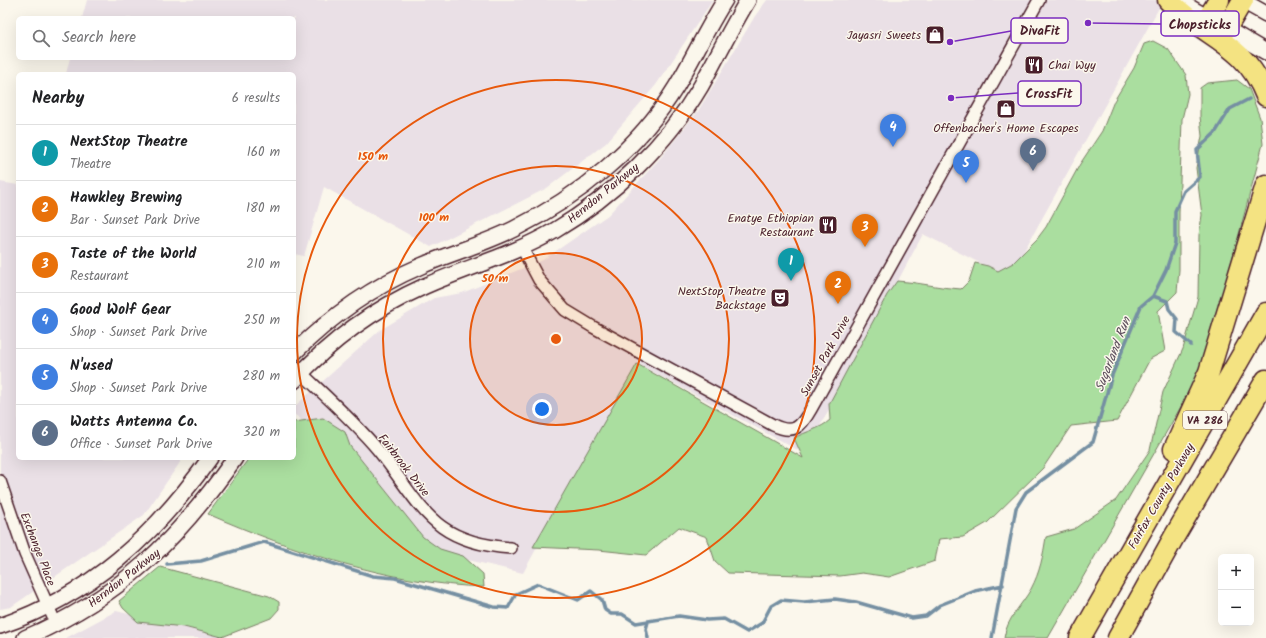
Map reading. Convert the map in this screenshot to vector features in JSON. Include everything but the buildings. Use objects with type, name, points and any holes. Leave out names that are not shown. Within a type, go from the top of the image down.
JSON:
[{"type":"highway","points":[[1168,0],[1179,12],[1224,41],[1244,59],[1256,76],[1266,96]]},
{"type":"highway","points":[[1208,18],[1219,0]]},
{"type":"highway","points":[[1226,29],[1242,0]]},
{"type":"highway","points":[[1143,527],[1172,455],[1209,372],[1266,185]]},
{"type":"highway","name":"Fairfax County Parkway","points":[[1080,638],[1266,313]]},
{"type":"highway","name":"VA 286","points":[[1118,638],[1174,537],[1266,380]]},
{"type":"highway","points":[[1237,429],[1266,393]]},
{"type":"main road","name":"Herndon Parkway","points":[[296,351],[335,317],[384,284],[425,264],[490,240],[514,229],[566,199],[598,175],[636,138],[660,110],[679,82],[725,0]]},
{"type":"main road","name":"Herndon Parkway","points":[[296,373],[342,337],[388,305],[429,284],[522,248],[555,230],[590,207],[623,180],[651,152],[676,122],[700,87],[748,0]]},
{"type":"main road","points":[[1178,0],[1266,52]]},
{"type":"main road","points":[[1242,0],[1266,14]]},
{"type":"main road","name":"Herndon Parkway","points":[[0,626],[47,606],[105,570],[142,539],[167,514],[208,460]]},
{"type":"main road","name":"Herndon Parkway","points":[[25,638],[56,624],[100,599],[149,561],[190,517],[233,460]]},
{"type":"street","name":"Sunset Park Drive","points":[[522,248],[539,280],[565,310],[593,327],[773,425],[784,430],[796,428],[802,423],[809,412],[1040,0]]},
{"type":"street","name":"Fairbrook Drive","points":[[296,373],[371,442],[424,511],[436,524],[453,535],[483,545],[511,548]]},
{"type":"street","name":"Exchange Place","points":[[0,481],[25,554],[56,624]]},
{"type":"shaded area","points":[[87,0],[713,0],[656,85],[606,143],[547,188],[431,247],[324,187],[304,256],[296,254],[296,72],[66,72],[70,60],[296,60],[296,16],[83,16]]},
{"type":"shaded area","points":[[767,0],[1155,0],[1160,6],[1009,278],[923,234],[805,454],[638,364],[523,573],[421,549],[344,453],[296,416],[296,405],[380,330],[434,298],[462,293],[543,260],[608,215],[663,155],[698,111],[755,16]]},
{"type":"shaded area","points":[[0,182],[16,185],[16,460],[182,460],[144,515],[11,607],[0,609]]},
{"type":"shaded area","points":[[116,611],[228,638],[66,638]]},
{"type":"green space","points":[[1153,41],[1168,49],[1186,75],[1188,94],[1182,119],[1179,270],[1177,292],[1158,311],[1165,351],[1150,359],[1117,421],[1071,426],[1043,468],[987,523],[963,537],[939,539],[935,561],[889,577],[862,573],[840,576],[728,573],[715,561],[707,537],[679,527],[646,555],[599,550],[533,547],[637,364],[803,458],[794,438],[818,428],[830,420],[829,404],[887,295],[897,281],[961,289],[969,281],[975,263],[988,266],[998,271],[1013,263],[1037,239],[1046,227],[1080,164],[1102,131],[1114,101],[1134,68],[1144,44]]},
{"type":"green space","points":[[1237,80],[1249,89],[1260,118],[1263,144],[1227,279],[1198,377],[1048,638],[1004,638],[1011,618],[1031,589],[1037,576],[1046,537],[1074,529],[1116,500],[1150,450],[1163,392],[1183,349],[1198,297],[1199,235],[1202,215],[1196,168],[1202,136],[1200,88],[1207,83]]},
{"type":"green space","points":[[323,418],[345,432],[350,446],[423,537],[440,549],[463,556],[483,574],[484,587],[449,585],[413,580],[343,563],[274,541],[208,514],[248,460],[296,460],[296,422]]},
{"type":"green space","points":[[160,567],[269,596],[279,602],[279,609],[271,618],[222,637],[184,627],[138,622],[123,608],[119,601]]},
{"type":"waterway","name":"Sugarland Run","points":[[992,638],[1016,508],[1026,492],[1093,442],[1112,375],[1141,306],[1153,296],[1166,270],[1175,243],[1175,211],[1184,191],[1200,177],[1197,150],[1215,133],[1230,109],[1249,99]]},
{"type":"waterway","points":[[1153,296],[1167,301],[1169,309],[1177,319],[1176,332],[1191,345]]},
{"type":"waterway","points":[[167,564],[201,561],[264,542],[373,576],[395,578],[494,607],[508,608],[516,594],[538,584],[578,600],[591,591],[602,600],[605,610],[611,614],[622,614],[636,623],[679,616],[707,620],[724,619],[747,632],[762,623],[771,606],[781,600],[804,602],[835,599],[856,602],[912,618],[926,616],[940,605],[975,591],[1003,585]]},
{"type":"waterway","points":[[648,622],[646,629],[648,638]]},
{"type":"place","name":"Chopsticks","points":[[1088,23]]},
{"type":"place","name":"Jayasri Sweets","points":[[935,35]]},
{"type":"place","name":"DivaFit","points":[[950,42]]},
{"type":"place","name":"Chai Wyy","points":[[1034,65]]},
{"type":"place","name":"CrossFit","points":[[951,98]]},
{"type":"place","name":"Offenbacher's Home Escapes","points":[[1006,109]]},
{"type":"place","name":"Good Wolf Gear","points":[[893,147]]},
{"type":"place","name":"Watts Antenna Co.","points":[[1033,171]]},
{"type":"place","name":"N'used","points":[[966,183]]},
{"type":"place","name":"Enatye Ethiopian Restaurant","points":[[828,225]]},
{"type":"place","name":"Taste of the World","points":[[865,247]]},
{"type":"place","name":"NextStop Theatre","points":[[791,281]]},
{"type":"place","name":"NextStop Theatre Backstage","points":[[780,298]]},
{"type":"place","name":"Hawkley Brewing","points":[[838,304]]}]
